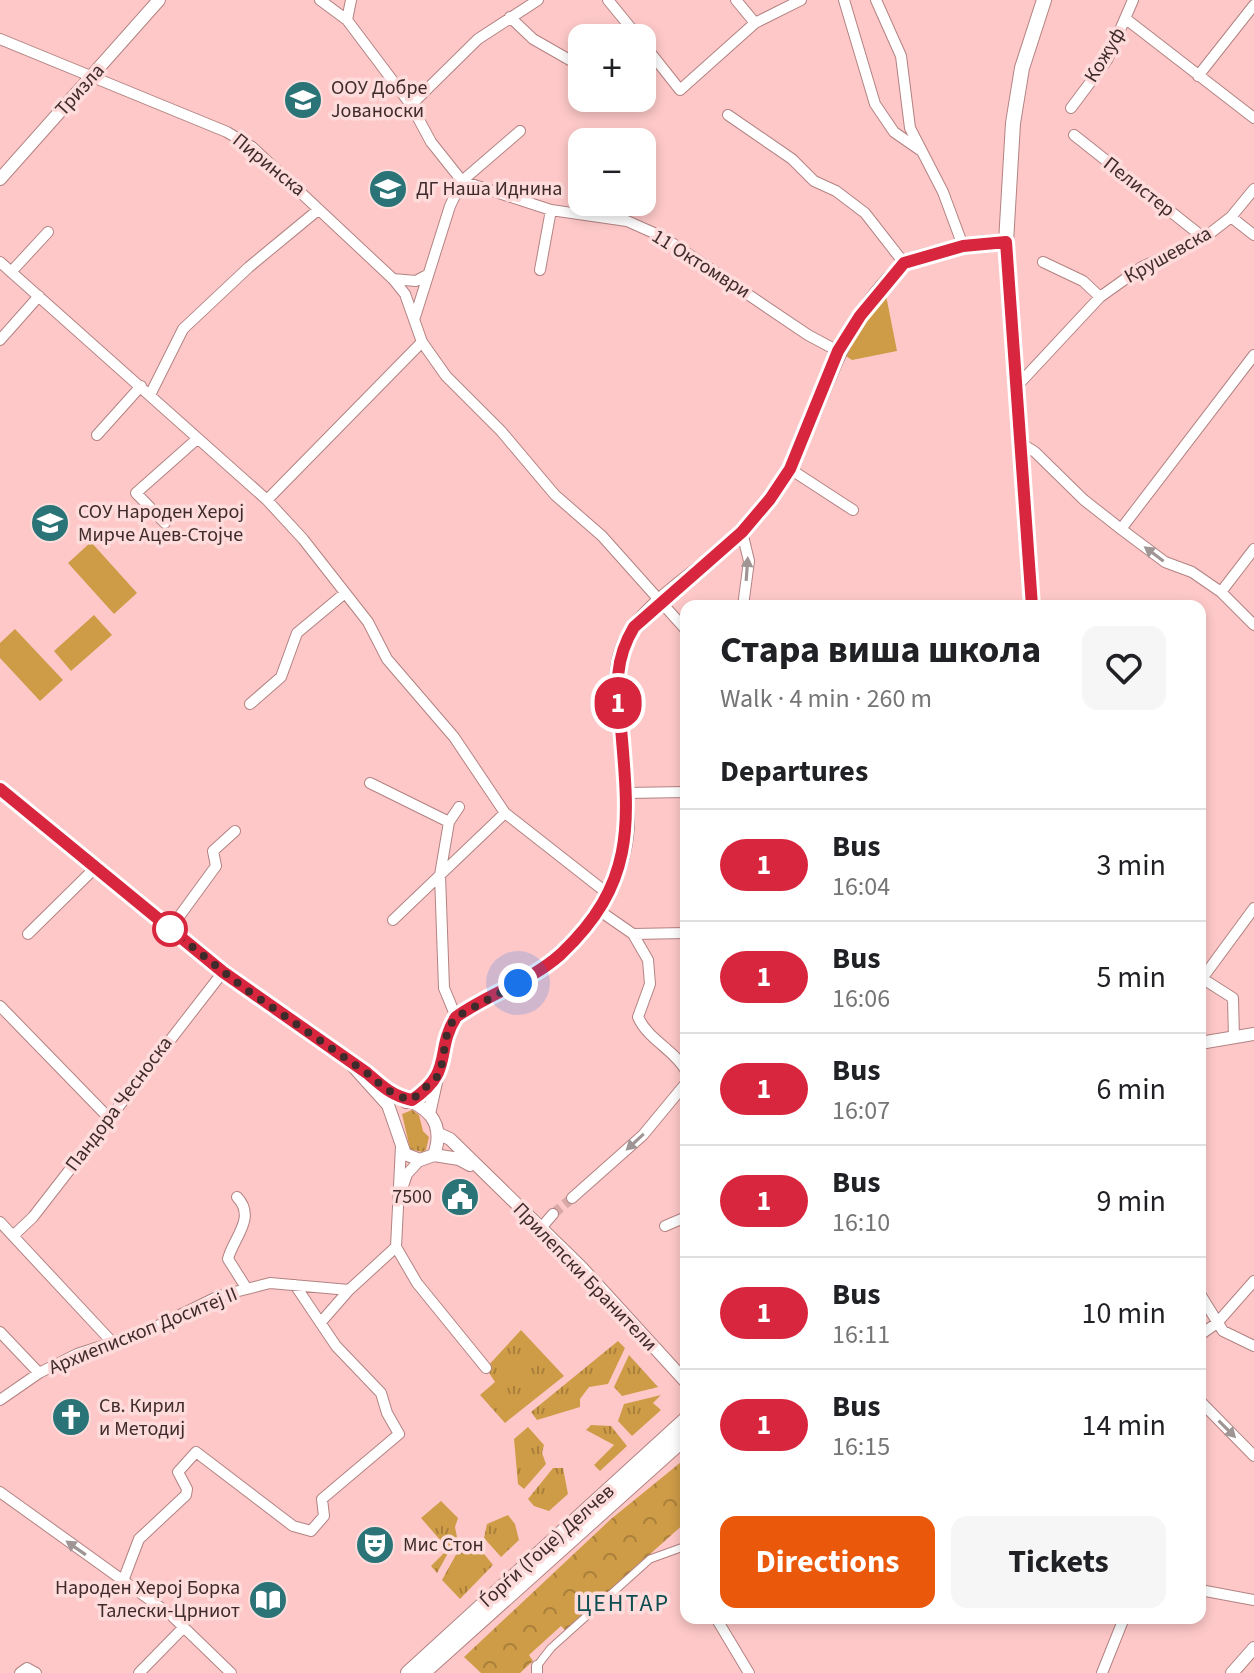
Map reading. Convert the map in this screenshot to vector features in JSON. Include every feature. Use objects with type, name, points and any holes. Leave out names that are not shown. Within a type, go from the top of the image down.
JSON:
[{"type":"main road","points":[[1032,600],[1006,242],[1013,123],[1022,68],[1044,0]]},
{"type":"main road","name":"Ѓорѓи (Гоце) Делчев","points":[[408,1673],[680,1424]]},
{"type":"main road","name":"Ѓорѓи (Гоце) Делчев","points":[[423,1673],[680,1442]]},
{"type":"street","name":"Тризла","points":[[0,179],[159,0]]},
{"type":"street","points":[[320,0],[347,20],[411,105],[431,142],[462,181]]},
{"type":"street","points":[[347,20],[351,0]]},
{"type":"street","points":[[411,105],[419,92],[478,39],[538,0]]},
{"type":"street","points":[[608,0],[627,24]]},
{"type":"street","points":[[736,0],[755,23]]},
{"type":"street","points":[[656,60],[680,90],[755,23],[801,0]]},
{"type":"street","points":[[844,0],[875,104],[894,132],[920,150]]},
{"type":"street","points":[[876,0],[901,56],[910,128],[943,192],[963,246]]},
{"type":"street","name":"Кожуф","points":[[1071,108],[1107,60],[1133,0]]},
{"type":"street","points":[[1198,76],[1254,5]]},
{"type":"street","points":[[510,17],[533,39],[568,59]]},
{"type":"street","points":[[1126,19],[1254,118]]},
{"type":"street","name":"Пиринска","points":[[0,39],[227,132],[252,147],[309,197],[318,210],[393,279],[415,317]]},
{"type":"street","points":[[728,115],[792,159],[814,181],[836,191],[865,213],[904,263]]},
{"type":"street","points":[[520,131],[462,181],[425,276],[415,317],[422,342],[446,376],[501,431],[555,495],[602,536],[680,623]]},
{"type":"street","name":"Пелистер","points":[[1074,135],[1204,238]]},
{"type":"street","name":"11 Октомври","points":[[462,181],[551,210],[627,221],[663,237],[808,335],[838,351]]},
{"type":"street","name":"Крушевска","points":[[1015,388],[1100,297],[1142,267],[1204,238],[1231,217],[1254,189]]},
{"type":"street","points":[[150,395],[183,329],[249,267],[318,210]]},
{"type":"street","points":[[540,270],[551,210]]},
{"type":"street","points":[[1231,217],[1254,235]]},
{"type":"street","points":[[11,272],[48,232]]},
{"type":"street","points":[[429,1114],[448,1028],[456,1017],[537,973],[560,954],[607,893],[627,837],[615,678],[621,648],[634,627],[661,600],[742,532],[790,469],[838,351],[860,316],[904,263],[963,246],[1006,242]]},
{"type":"street","points":[[0,262],[267,500],[303,539],[368,622],[387,659],[454,737],[505,813],[607,893]]},
{"type":"street","points":[[1043,262],[1083,281],[1100,297]]},
{"type":"street","points":[[393,279],[416,281],[425,276]]},
{"type":"street","points":[[0,340],[39,296]]},
{"type":"street","points":[[267,500],[422,342]]},
{"type":"street","points":[[1121,529],[1254,355]]},
{"type":"street","points":[[97,435],[141,386]]},
{"type":"street","points":[[165,523],[136,493],[197,439]]},
{"type":"street","points":[[1019,442],[1035,452],[1121,529],[1165,562],[1192,572],[1221,592],[1254,625]]},
{"type":"street","points":[[790,469],[853,510]]},
{"type":"street","points":[[742,532],[749,561],[744,600]]},
{"type":"street","points":[[1221,592],[1254,549]]},
{"type":"street","points":[[250,704],[281,677],[297,633],[345,593]]},
{"type":"street","points":[[370,783],[449,822]]},
{"type":"street","points":[[0,789],[223,972],[344,1056],[383,1088],[398,1097],[412,1100],[429,1114],[439,1134],[434,1155],[420,1160],[407,1174],[400,1195]]},
{"type":"street","points":[[626,793],[680,792]]},
{"type":"street","points":[[456,1017],[444,988],[440,875],[449,822],[459,807]]},
{"type":"street","points":[[393,920],[505,813]]},
{"type":"street","points":[[170,929],[216,866],[213,851],[235,831]]},
{"type":"street","points":[[28,934],[96,867]]},
{"type":"street","points":[[1206,972],[1254,908]]},
{"type":"street","points":[[597,909],[633,934],[648,960],[650,984],[638,1017],[643,1027],[680,1061]]},
{"type":"street","points":[[633,934],[680,933]]},
{"type":"street","name":"Пандора Чесноска","points":[[14,1235],[33,1217],[223,972]]},
{"type":"street","points":[[1206,980],[1233,998],[1234,1038]]},
{"type":"street","points":[[0,1006],[108,1117]]},
{"type":"street","points":[[1206,1042],[1254,1034]]},
{"type":"street","points":[[1206,1047],[1234,1038]]},
{"type":"street","points":[[344,1056],[379,1093],[394,1118],[401,1146],[396,1247],[417,1283],[486,1368]]},
{"type":"street","points":[[394,1118],[397,1109],[412,1100],[440,1074]]},
{"type":"street","points":[[572,1198],[643,1135],[680,1090]]},
{"type":"street","name":"Прилепски Бранители","points":[[439,1134],[450,1139],[581,1267],[680,1375]]},
{"type":"street","points":[[401,1146],[413,1159],[420,1160]]},
{"type":"street","name":"Прилепски Бранители","points":[[434,1155],[459,1159],[483,1173]]},
{"type":"street","name":"Архиепископ Доситеј II","points":[[237,1197],[243,1203],[243,1230],[228,1259],[247,1289]]},
{"type":"street","points":[[540,1229],[553,1214]]},
{"type":"street","points":[[665,1226],[680,1220]]},
{"type":"street","points":[[0,1222],[113,1343]]},
{"type":"street","points":[[321,1322],[349,1290],[396,1247]]},
{"type":"street","points":[[1206,1331],[1217,1323],[1254,1281]]},
{"type":"street","name":"Архиепископ Доситеј II","points":[[0,1400],[39,1373],[77,1354],[145,1332],[219,1296],[270,1283],[349,1290]]},
{"type":"street","points":[[123,1581],[139,1539],[186,1495],[187,1489],[179,1480],[178,1472],[196,1452],[293,1526],[311,1531],[324,1516],[322,1499],[399,1434],[387,1413],[381,1393],[336,1346],[295,1285]]},
{"type":"street","points":[[1206,1304],[1217,1323],[1233,1338],[1254,1346]]},
{"type":"street","points":[[0,1332],[39,1373]]},
{"type":"street","points":[[1206,1407],[1254,1456]]},
{"type":"street","points":[[0,1492],[184,1627],[231,1673]]},
{"type":"street","points":[[537,1669],[551,1648],[650,1559],[680,1548]]},
{"type":"street","points":[[1206,1591],[1254,1600]]},
{"type":"street","points":[[720,1624],[749,1673]]},
{"type":"street","points":[[1102,1673],[1122,1624]]},
{"type":"street","points":[[139,1673],[184,1627]]},
{"type":"street","points":[[1232,1673],[1254,1648]]},
{"type":"street","points":[[20,1673],[27,1668],[36,1673]]},
{"type":"green space","points":[[884,285],[897,351],[852,360],[838,351]]},
{"type":"green space","points":[[91,542],[137,593],[114,614],[68,563]]},
{"type":"green space","points":[[94,615],[112,635],[71,671],[54,651]]},
{"type":"green space","points":[[15,629],[63,680],[40,701],[0,658],[0,643]]},
{"type":"green space","points":[[412,1110],[419,1115],[423,1131],[429,1137],[426,1150],[422,1152],[410,1149],[402,1114]]},
{"type":"green space","points":[[521,1330],[564,1376],[505,1423],[480,1395],[495,1382],[486,1368]]},
{"type":"green space","points":[[618,1341],[625,1348],[608,1384],[589,1387],[580,1399],[580,1407],[537,1420],[531,1412]]},
{"type":"green space","points":[[629,1355],[658,1387],[622,1396],[614,1387]]},
{"type":"green space","points":[[661,1395],[653,1403],[661,1410],[632,1436],[618,1421],[624,1404]]},
{"type":"green space","points":[[591,1425],[611,1426],[627,1446],[600,1471],[594,1465],[614,1445],[586,1430]]},
{"type":"green space","points":[[528,1427],[544,1445],[542,1453],[546,1464],[524,1489],[518,1484],[514,1439]]},
{"type":"green space","points":[[680,1463],[680,1527],[565,1630],[561,1626],[529,1655],[533,1661],[520,1673],[481,1673],[464,1657],[611,1519]]},
{"type":"green space","points":[[553,1468],[563,1468],[568,1494],[549,1511],[534,1506],[528,1499]]},
{"type":"green space","points":[[441,1501],[458,1518],[455,1527],[457,1537],[437,1573],[431,1566],[448,1549],[421,1518]]},
{"type":"green space","points":[[508,1515],[515,1524],[519,1540],[501,1557],[484,1538],[487,1524]]},
{"type":"green space","points":[[463,1542],[476,1544],[493,1565],[460,1599],[442,1580]]},
{"type":"tunnel","points":[[553,1214],[572,1198]]},
{"type":"bus line","name":"1","points":[[0,789],[244,988],[367,1073],[383,1088],[398,1097],[412,1100],[440,1074],[448,1028],[456,1017],[471,1006],[537,973],[560,954],[587,925],[620,866],[627,837],[626,793],[615,678],[621,648],[634,627],[661,600],[742,532],[770,499],[790,469],[838,351],[884,285],[904,263],[963,246],[1006,242],[1032,600]]},
{"type":"place","name":"ООУ Добре Јованоски","points":[[303,100]]},
{"type":"place","name":"ДГ Наша Иднина","points":[[388,189]]},
{"type":"place","name":"СОУ Народен Херој Мирче Ацев-Стојче","points":[[50,523]]},
{"type":"place","name":"7500","points":[[460,1197]]},
{"type":"place","name":"Св. Кирил и Методиј","points":[[71,1417]]},
{"type":"place","name":"Мис Стон","points":[[375,1545]]},
{"type":"place","name":"Народен Херој Борка Талески-Црниот","points":[[268,1600]]},
{"type":"district","name":"ЦЕНТАР","points":[[623,1603]]},
{"type":"route","points":[[170,929],[244,988],[367,1073],[383,1088],[398,1097],[412,1100],[440,1074],[448,1028],[456,1017],[471,1006],[518,983]]}]
